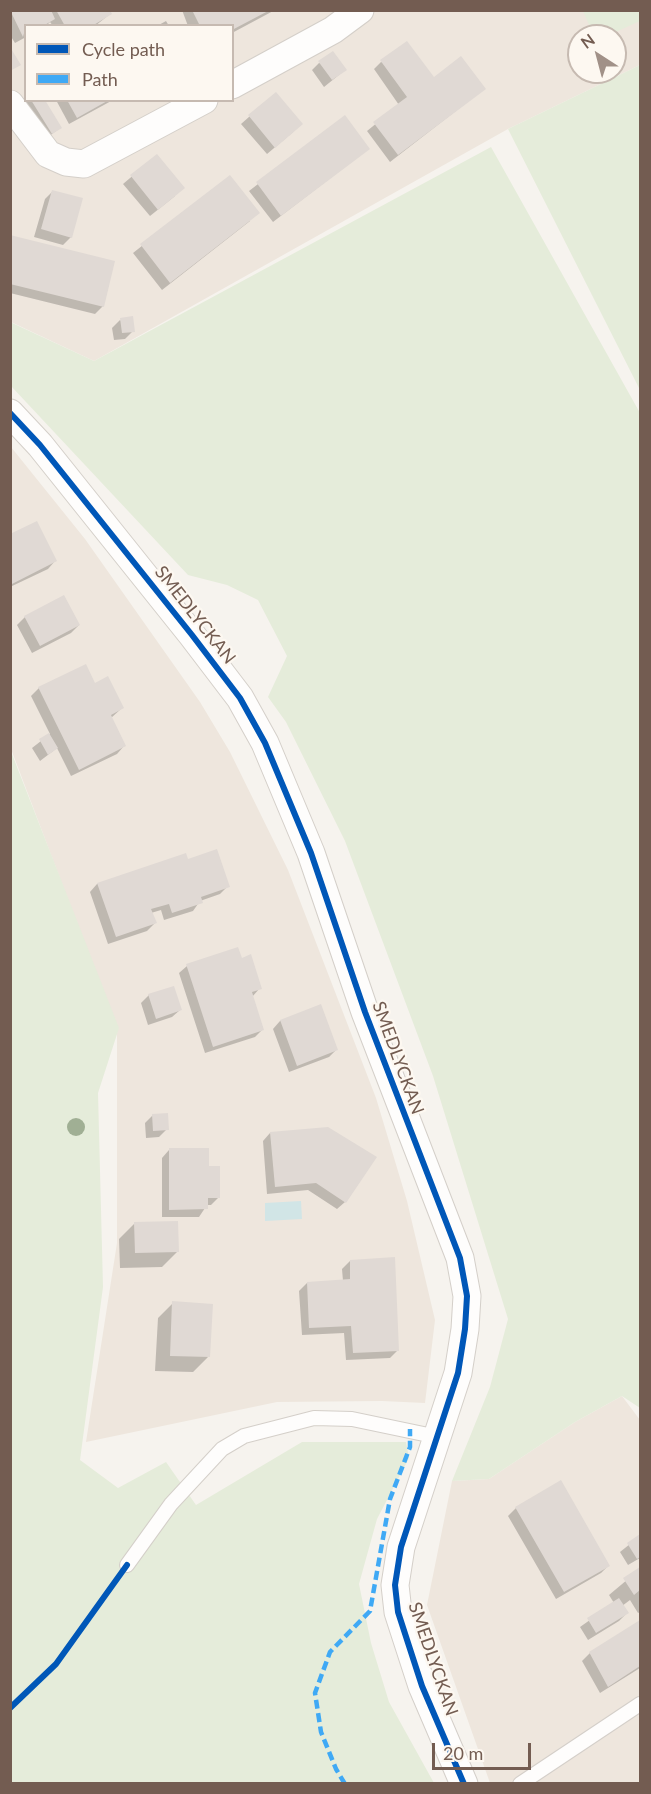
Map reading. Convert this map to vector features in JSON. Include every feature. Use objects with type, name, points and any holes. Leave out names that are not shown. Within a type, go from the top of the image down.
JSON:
[{"type":"street","points":[[234,84],[333,30],[360,10]]},
{"type":"street","points":[[10,104],[48,154],[66,162],[84,164],[200,102]]},
{"type":"street","name":"SMEDLYCKAN","points":[[10,413],[124,549],[240,698],[265,742],[311,853],[365,1012],[460,1258],[467,1296],[465,1329],[458,1373],[401,1546],[395,1585],[398,1612],[422,1686],[464,1784]]},
{"type":"lane","points":[[127,1565],[171,1504],[222,1449],[244,1436],[314,1418],[352,1419],[438,1437]]},
{"type":"lane","points":[[520,1784],[640,1704]]},
{"type":"shaded area","points":[[11,11],[640,11],[640,65],[627,71],[627,24],[567,24],[567,84],[601,84],[508,129],[94,361],[11,322]]},
{"type":"shaded area","points":[[11,447],[85,539],[200,702],[230,752],[288,870],[376,1098],[407,1201],[435,1320],[425,1403],[277,1402],[86,1442],[117,1243],[117,1029],[11,749]]},
{"type":"shaded area","points":[[301,1201],[302,1219],[265,1221],[265,1203]]},
{"type":"shaded area","points":[[622,1396],[640,1420],[640,1783],[490,1783],[427,1605],[452,1481],[489,1479],[575,1422]]},
{"type":"green space","points":[[583,11],[640,11],[640,21],[627,27],[627,24],[589,24]]},
{"type":"green space","points":[[640,65],[640,390],[508,129],[601,84],[627,84],[627,71]]},
{"type":"green space","points":[[491,147],[640,413],[640,1408],[622,1396],[575,1422],[489,1479],[452,1481],[490,1387],[508,1319],[433,1076],[345,841],[286,722],[268,697],[287,656],[258,600],[227,585],[188,575],[11,386],[10,322],[94,361]]},
{"type":"green space","points":[[10,749],[119,1028],[98,1093],[103,1287],[80,1460],[118,1488],[166,1462],[196,1505],[302,1442],[406,1442],[409,1458],[377,1519],[359,1584],[371,1643],[389,1702],[434,1783],[11,1783]]},
{"type":"building","points":[[10,10],[51,10],[55,19],[46,24],[24,24],[23,37]]},
{"type":"building","points":[[56,10],[110,10],[112,14],[95,24],[64,24]]},
{"type":"building","points":[[192,10],[270,10],[234,29],[234,24],[199,24]]},
{"type":"building","points":[[407,41],[434,77],[461,56],[486,89],[398,155],[373,122],[407,97],[380,60]]},
{"type":"building","points":[[10,47],[21,65],[10,71]]},
{"type":"building","points":[[333,51],[347,70],[332,80],[318,61]]},
{"type":"building","points":[[276,92],[303,124],[275,148],[248,115]]},
{"type":"building","points":[[32,102],[46,102],[62,128],[52,134]]},
{"type":"building","points":[[68,102],[105,102],[77,118]]},
{"type":"building","points":[[345,115],[370,149],[281,216],[256,182]]},
{"type":"building","points":[[157,154],[185,188],[158,210],[130,175]]},
{"type":"building","points":[[230,175],[260,213],[170,283],[140,244]]},
{"type":"building","points":[[52,190],[83,198],[72,238],[41,229]]},
{"type":"building","points":[[10,235],[115,261],[104,307],[10,284]]},
{"type":"building","points":[[133,316],[135,332],[122,333],[120,318]]},
{"type":"building","points":[[37,521],[57,561],[10,585],[10,534]]},
{"type":"building","points":[[64,595],[80,625],[40,646],[24,616]]},
{"type":"building","points":[[86,664],[95,683],[108,676],[124,708],[111,715],[126,746],[79,770],[38,687]]},
{"type":"building","points":[[49,733],[58,748],[48,755],[39,739]]},
{"type":"building","points":[[217,849],[230,887],[201,897],[203,903],[172,913],[169,904],[151,909],[157,923],[116,937],[97,883],[186,853],[188,859]]},
{"type":"building","points":[[238,947],[242,958],[251,954],[262,989],[252,992],[264,1030],[213,1047],[186,964]]},
{"type":"building","points":[[174,986],[182,1010],[156,1019],[148,994]]},
{"type":"building","points":[[321,1004],[338,1050],[297,1066],[280,1020]]},
{"type":"building","points":[[168,1113],[169,1130],[153,1131],[152,1114]]},
{"type":"building","points":[[328,1127],[377,1157],[346,1203],[316,1183],[275,1187],[270,1132]]},
{"type":"building","points":[[169,1148],[209,1148],[209,1166],[220,1166],[220,1198],[208,1198],[208,1209],[169,1210]]},
{"type":"building","points":[[178,1221],[179,1252],[135,1253],[134,1222]]},
{"type":"building","points":[[395,1257],[399,1351],[353,1353],[351,1326],[309,1328],[307,1282],[350,1279],[350,1260]]},
{"type":"building","points":[[172,1301],[213,1304],[210,1357],[170,1356]]},
{"type":"building","points":[[561,1480],[610,1566],[564,1592],[515,1507]]},
{"type":"building","points":[[640,1534],[640,1557],[637,1559],[627,1543]]},
{"type":"building","points":[[640,1567],[640,1590],[634,1595],[623,1578]]},
{"type":"building","points":[[619,1598],[629,1613],[596,1633],[587,1618]]},
{"type":"building","points":[[640,1620],[640,1666],[608,1687],[589,1652]]},
{"type":"marked path","points":[[345,1784],[336,1769],[321,1732],[315,1693],[330,1652],[370,1611],[390,1499],[410,1447],[410,1429]]},
{"type":"cycle path","points":[[10,413],[40,445],[192,635],[240,698],[265,743],[311,853],[365,1012],[460,1258],[467,1296],[465,1329],[458,1373],[401,1547],[395,1585],[398,1612],[422,1686],[464,1784]]},
{"type":"cycle path","points":[[10,1708],[56,1664],[127,1565]]}]
